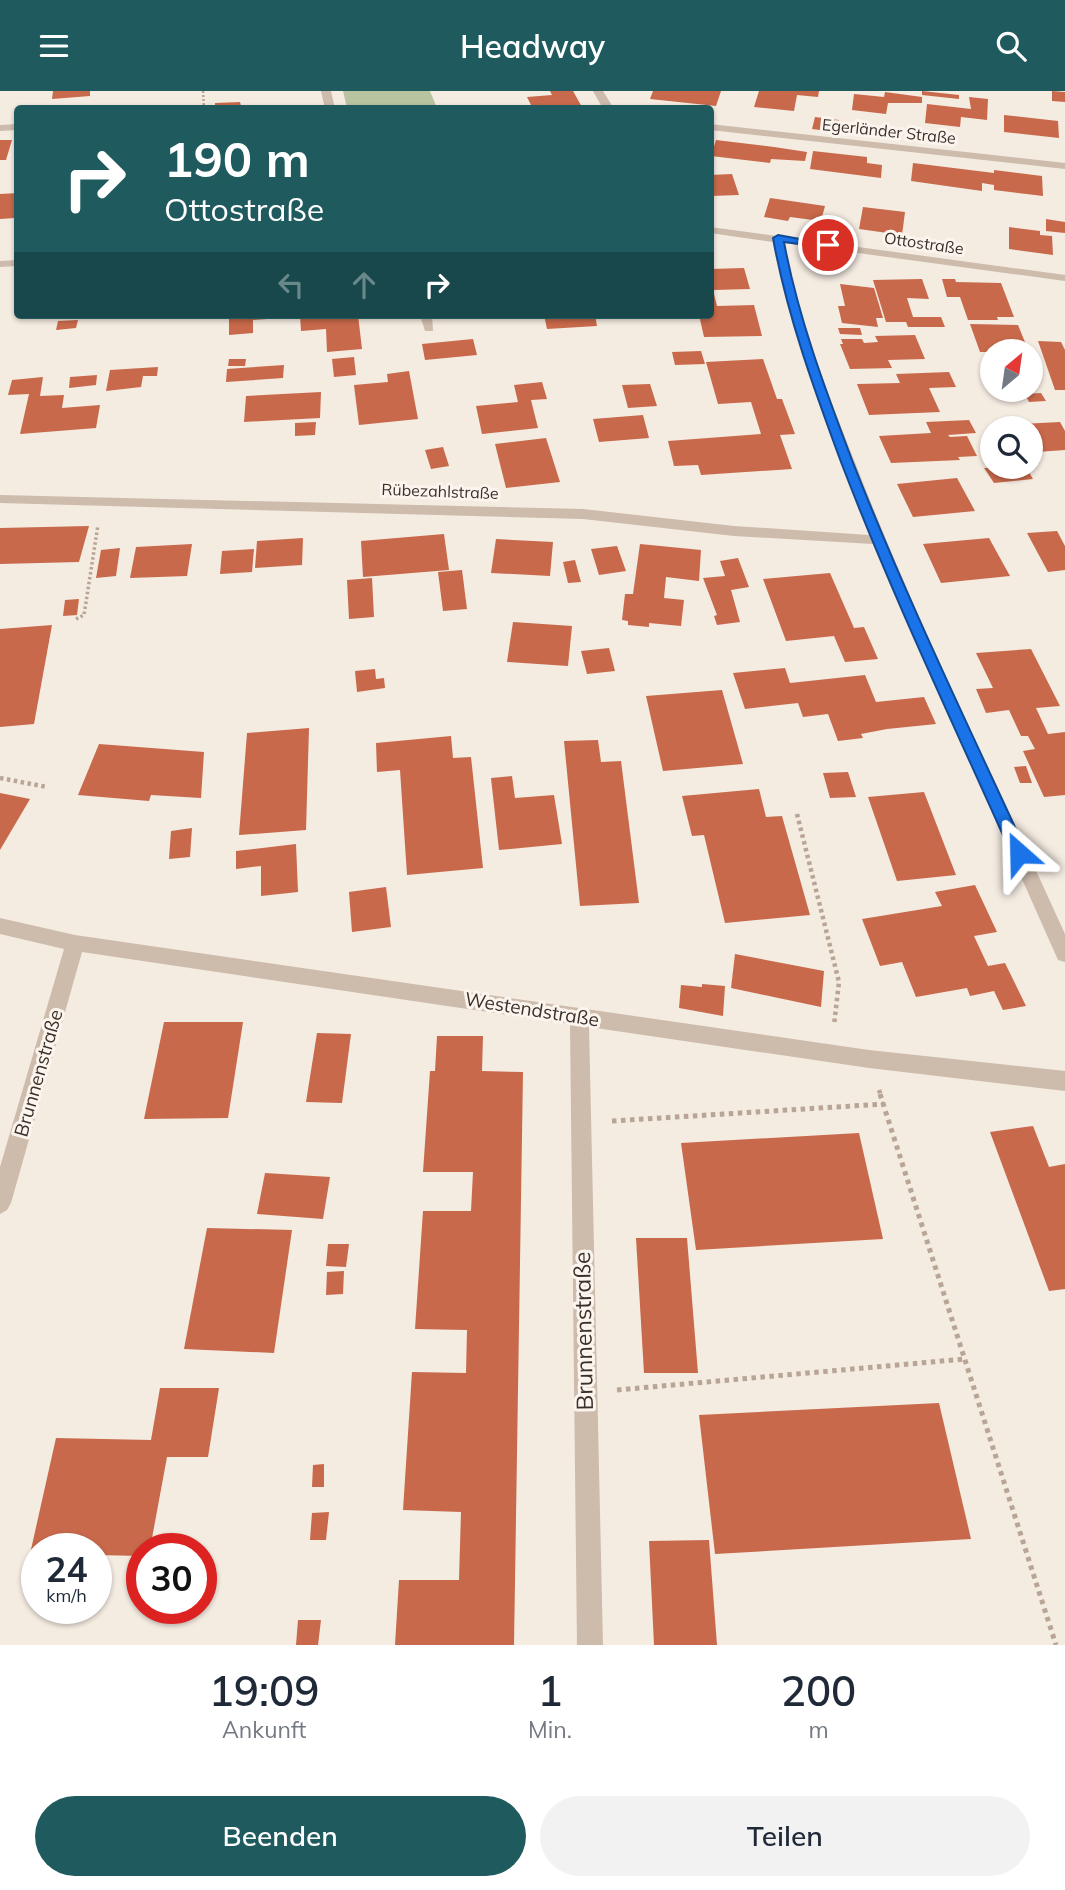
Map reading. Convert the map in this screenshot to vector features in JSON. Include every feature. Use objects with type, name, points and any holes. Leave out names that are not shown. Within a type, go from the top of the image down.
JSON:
[{"type":"street","name":"Egerländer Straße","points":[[714,127],[1065,166]]},
{"type":"street","name":"Ottostraße","points":[[714,230],[1065,278]]},
{"type":"street","points":[[778,238],[785,276],[819,387],[877,540],[1065,954]]},
{"type":"street","points":[[427,319],[429,329]]},
{"type":"street","name":"Rübezahlstraße","points":[[0,499],[583,514],[734,531],[877,540]]},
{"type":"street","name":"Westendstraße","points":[[0,926],[75,943],[579,1017],[869,1059],[1065,1081]]},
{"type":"street","name":"Brunnenstraße","points":[[0,1203],[75,943]]},
{"type":"street","name":"Brunnenstraße","points":[[579,1017],[590,1645]]},
{"type":"path","points":[[76,619],[84,615],[102,500]]},
{"type":"path","points":[[0,778],[47,787]]},
{"type":"path","points":[[797,814],[839,982],[831,1053]]},
{"type":"path","points":[[869,1059],[1056,1645]]},
{"type":"path","points":[[579,1123],[884,1104]]},
{"type":"path","points":[[584,1393],[965,1359]]},
{"type":"green space","points":[[343,91],[430,91],[436,105],[346,105]]},
{"type":"building","points":[[53,91],[90,91],[90,96],[52,99]]},
{"type":"building","points":[[550,91],[573,91],[581,105],[531,105],[527,97],[552,95]]},
{"type":"building","points":[[653,91],[721,91],[716,106],[650,99]]},
{"type":"building","points":[[759,91],[819,91],[818,97],[797,95],[794,111],[754,107]]},
{"type":"building","points":[[922,91],[959,95],[959,99],[922,95]]},
{"type":"building","points":[[1052,91],[1065,92],[1065,102],[1052,101]]},
{"type":"building","points":[[885,92],[922,97],[922,103],[888,103],[886,114],[852,110],[854,94],[884,97]]},
{"type":"building","points":[[969,97],[988,99],[987,120],[961,117],[960,127],[925,123],[927,104],[971,109]]},
{"type":"building","points":[[240,102],[241,105],[215,105]]},
{"type":"building","points":[[1004,115],[1058,121],[1059,138],[1004,132]]},
{"type":"building","points":[[815,117],[839,120],[836,132],[812,129]]},
{"type":"building","points":[[0,140],[12,140],[6,160],[0,160]]},
{"type":"building","points":[[716,140],[807,152],[805,161],[771,159],[770,163],[714,156]]},
{"type":"building","points":[[813,151],[867,157],[867,163],[882,165],[881,178],[810,169]]},
{"type":"building","points":[[913,163],[1042,176],[1043,196],[994,190],[994,185],[982,183],[982,191],[911,181]]},
{"type":"building","points":[[732,174],[739,195],[714,196],[714,175]]},
{"type":"building","points":[[14,193],[14,218],[0,219],[0,194]]},
{"type":"building","points":[[770,198],[825,206],[821,221],[790,217],[788,221],[764,217]]},
{"type":"building","points":[[863,207],[905,212],[902,235],[859,229]]},
{"type":"building","points":[[1046,219],[1065,222],[1065,233],[1046,231]]},
{"type":"building","points":[[1009,227],[1040,231],[1040,235],[1052,236],[1053,255],[1009,249]]},
{"type":"building","points":[[744,268],[750,289],[714,290],[714,269]]},
{"type":"building","points":[[922,279],[929,299],[907,298],[913,317],[941,317],[945,327],[908,327],[906,322],[886,322],[873,280]]},
{"type":"building","points":[[942,279],[1001,283],[1014,317],[968,320],[960,297],[947,297]]},
{"type":"building","points":[[840,284],[874,288],[883,318],[876,318],[878,327],[842,323],[838,306],[845,306]]},
{"type":"building","points":[[714,294],[717,306],[754,305],[762,336],[704,337],[700,319],[714,319]]},
{"type":"building","points":[[229,319],[267,319],[253,320],[253,333],[229,335]]},
{"type":"building","points":[[300,319],[358,319],[362,349],[327,352],[326,329],[301,331]]},
{"type":"building","points":[[545,319],[596,319],[597,326],[547,329]]},
{"type":"building","points":[[78,320],[76,328],[56,330],[58,321]]},
{"type":"building","points":[[970,324],[1018,325],[1024,339],[980,339],[980,352]]},
{"type":"building","points":[[838,328],[860,328],[862,335],[840,334]]},
{"type":"building","points":[[915,335],[925,359],[888,360],[892,368],[850,369],[840,344],[843,344],[841,339],[862,339],[864,343],[878,342],[875,336]]},
{"type":"building","points":[[473,339],[477,355],[425,360],[422,344]]},
{"type":"building","points":[[1043,341],[1061,342],[1065,350],[1065,390],[1055,390],[1043,355]]},
{"type":"building","points":[[701,351],[705,364],[675,365],[672,352]]},
{"type":"building","points":[[354,357],[356,375],[334,377],[332,359]]},
{"type":"building","points":[[229,359],[246,359],[245,366],[228,366]]},
{"type":"building","points":[[763,359],[777,399],[782,399],[795,434],[780,435],[792,469],[701,475],[698,465],[674,466],[668,441],[761,434],[751,402],[718,404],[706,362]]},
{"type":"building","points":[[284,365],[283,378],[226,382],[227,369]]},
{"type":"building","points":[[158,367],[157,376],[143,376],[141,387],[106,391],[110,370]]},
{"type":"building","points":[[409,371],[418,419],[359,425],[354,385],[388,382],[387,374]]},
{"type":"building","points":[[949,372],[956,387],[929,388],[940,412],[869,415],[857,384],[900,383],[896,374]]},
{"type":"building","points":[[97,375],[96,385],[69,388],[70,377]]},
{"type":"building","points":[[43,377],[40,396],[64,395],[62,408],[100,405],[96,428],[20,434],[29,394],[8,395],[12,380]]},
{"type":"building","points":[[542,382],[547,399],[531,400],[538,428],[482,434],[476,406],[518,402],[514,385]]},
{"type":"building","points":[[650,384],[657,406],[628,408],[622,385]]},
{"type":"building","points":[[321,392],[320,418],[244,422],[246,396]]},
{"type":"building","points":[[643,415],[649,438],[599,442],[593,419]]},
{"type":"building","points":[[969,420],[976,433],[948,435],[967,436],[977,456],[958,457],[960,460],[891,463],[879,436],[931,433],[926,422]]},
{"type":"building","points":[[316,422],[315,435],[295,436],[295,423]]},
{"type":"building","points":[[1060,422],[1065,431],[1065,450],[1043,452],[1043,423]]},
{"type":"building","points":[[546,438],[560,482],[506,488],[495,444]]},
{"type":"building","points":[[443,447],[449,466],[431,469],[425,450]]},
{"type":"building","points":[[957,478],[975,511],[913,517],[897,484]]},
{"type":"building","points":[[991,479],[1033,479],[994,483]]},
{"type":"building","points":[[89,526],[79,562],[0,564],[0,528]]},
{"type":"building","points":[[1057,531],[1065,546],[1065,570],[1048,572],[1027,533]]},
{"type":"building","points":[[444,534],[449,570],[363,577],[361,541]]},
{"type":"building","points":[[303,538],[302,565],[255,568],[257,541]]},
{"type":"building","points":[[989,538],[1010,576],[941,583],[923,544]]},
{"type":"building","points":[[496,539],[553,542],[550,576],[491,573]]},
{"type":"building","points":[[192,544],[187,576],[130,578],[136,547]]},
{"type":"building","points":[[640,544],[701,550],[699,581],[666,577],[664,598],[684,600],[681,626],[649,623],[649,627],[628,625],[628,621],[622,620],[625,594],[633,594]]},
{"type":"building","points":[[617,546],[626,571],[599,575],[591,549]]},
{"type":"building","points":[[120,548],[116,576],[96,578],[101,550]]},
{"type":"building","points":[[254,549],[252,572],[220,574],[222,551]]},
{"type":"building","points":[[738,558],[749,587],[731,590],[740,622],[717,625],[714,616],[717,615],[703,578],[725,576],[720,561]]},
{"type":"building","points":[[575,560],[581,582],[568,583],[563,562]]},
{"type":"building","points":[[462,570],[467,609],[443,611],[438,572]]},
{"type":"building","points":[[830,573],[854,628],[864,627],[878,659],[845,662],[834,636],[786,641],[763,579]]},
{"type":"building","points":[[372,578],[374,617],[349,619],[347,580]]},
{"type":"building","points":[[79,599],[77,615],[63,616],[65,600]]},
{"type":"building","points":[[513,622],[572,626],[568,666],[507,662]]},
{"type":"building","points":[[52,625],[34,724],[0,727],[0,629]]},
{"type":"building","points":[[609,648],[615,671],[587,674],[581,651]]},
{"type":"building","points":[[1031,649],[1060,706],[1036,708],[1048,734],[1065,732],[1065,795],[1044,797],[1023,751],[1035,749],[1028,736],[1021,736],[1009,710],[986,713],[976,689],[993,688],[976,653]]},
{"type":"building","points":[[785,668],[790,683],[865,675],[876,702],[924,697],[936,724],[887,729],[861,734],[863,738],[838,741],[828,714],[803,717],[798,703],[745,709],[733,673]]},
{"type":"building","points":[[375,669],[376,679],[384,678],[385,688],[357,692],[355,671]]},
{"type":"building","points":[[722,690],[743,764],[663,771],[646,696]]},
{"type":"building","points":[[309,728],[306,830],[239,835],[247,733]]},
{"type":"building","points":[[451,736],[453,758],[471,757],[483,868],[407,875],[400,770],[377,772],[376,743]]},
{"type":"building","points":[[598,740],[601,762],[621,761],[639,903],[580,906],[564,741]]},
{"type":"building","points":[[99,744],[204,752],[201,798],[151,795],[149,801],[78,795]]},
{"type":"building","points":[[1026,766],[1032,783],[1020,783],[1014,767]]},
{"type":"building","points":[[848,772],[856,797],[830,798],[823,773]]},
{"type":"building","points":[[512,776],[515,798],[554,795],[562,844],[499,850],[491,778]]},
{"type":"building","points":[[759,789],[766,817],[782,816],[810,915],[725,923],[704,835],[692,836],[682,796]]},
{"type":"building","points":[[924,792],[956,875],[897,881],[868,797]]},
{"type":"building","points":[[0,793],[30,799],[0,850]]},
{"type":"building","points":[[192,828],[190,857],[169,859],[171,831]]},
{"type":"building","points":[[296,844],[298,892],[261,896],[261,866],[236,869],[236,851]]},
{"type":"building","points":[[975,885],[997,932],[974,936],[988,966],[1005,963],[1026,1006],[1003,1010],[994,991],[970,996],[967,988],[916,997],[902,962],[880,966],[862,919],[942,906],[935,892]]},
{"type":"building","points":[[386,887],[391,927],[352,932],[349,892]]},
{"type":"building","points":[[735,954],[824,971],[821,1007],[731,988]]},
{"type":"building","points":[[702,984],[725,986],[723,1016],[679,1008],[681,985],[702,987]]},
{"type":"building","points":[[164,1022],[243,1022],[228,1118],[144,1119]]},
{"type":"building","points":[[317,1033],[351,1034],[342,1103],[306,1102]]},
{"type":"building","points":[[437,1036],[483,1036],[482,1071],[523,1072],[514,1645],[395,1645],[399,1580],[459,1580],[461,1512],[403,1510],[412,1372],[466,1373],[467,1330],[415,1329],[423,1211],[471,1211],[473,1172],[423,1172],[430,1071],[435,1071]]},
{"type":"building","points":[[1033,1126],[1049,1167],[1065,1164],[1065,1289],[1049,1291],[990,1132]]},
{"type":"building","points":[[859,1133],[883,1239],[696,1250],[681,1143]]},
{"type":"building","points":[[265,1173],[330,1177],[323,1219],[257,1214]]},
{"type":"building","points":[[207,1228],[292,1230],[274,1353],[184,1349]]},
{"type":"building","points":[[636,1238],[687,1238],[698,1373],[644,1373]]},
{"type":"building","points":[[328,1244],[349,1244],[346,1267],[326,1266]]},
{"type":"building","points":[[344,1271],[343,1294],[326,1295],[327,1272]]},
{"type":"building","points":[[160,1388],[219,1388],[208,1457],[167,1457],[153,1533],[126,1533],[126,1556],[112,1555],[112,1533],[35,1533],[56,1438],[151,1440]]},
{"type":"building","points":[[939,1403],[971,1539],[715,1554],[699,1415]]},
{"type":"building","points":[[324,1464],[324,1487],[312,1487],[313,1465]]},
{"type":"building","points":[[329,1512],[326,1540],[310,1540],[312,1513]]},
{"type":"building","points":[[709,1540],[717,1645],[654,1645],[649,1541]]},
{"type":"building","points":[[298,1620],[321,1620],[318,1645],[296,1645]]},
{"type":"route","points":[[828,245],[778,238],[785,276],[819,387],[877,540],[1019,853]]}]
